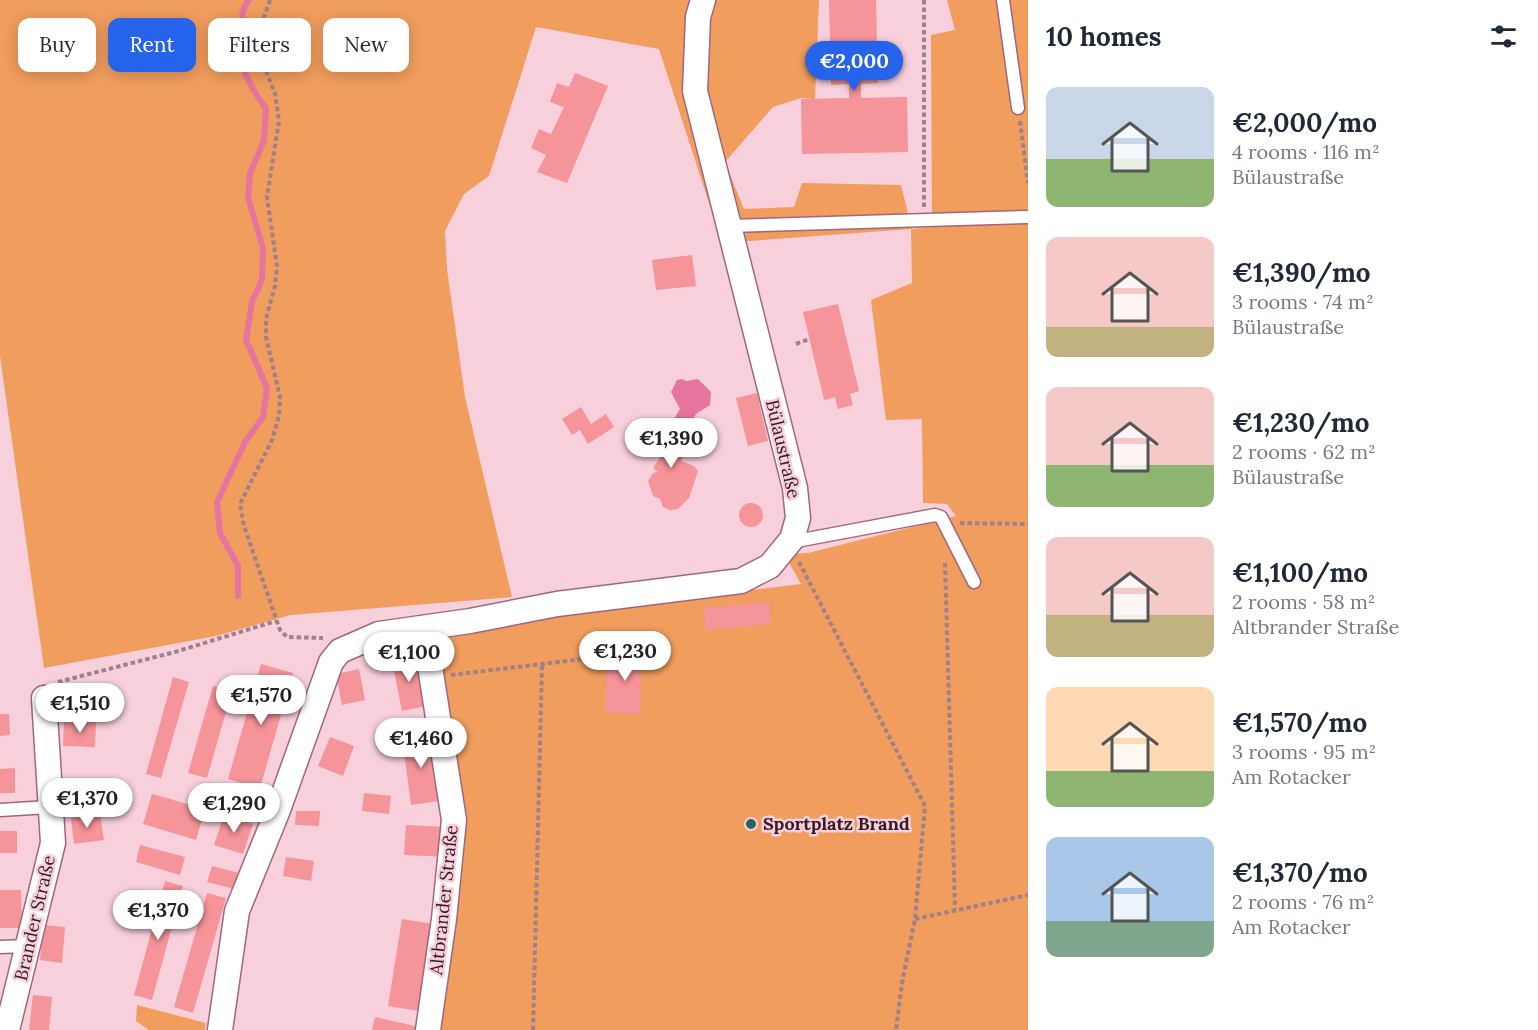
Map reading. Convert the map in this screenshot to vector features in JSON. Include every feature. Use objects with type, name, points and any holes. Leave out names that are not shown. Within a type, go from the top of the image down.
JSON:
[{"type":"street","name":"Bülaustraße","points":[[336,643],[557,604],[741,581],[770,566],[789,542],[798,518],[795,488],[727,226],[695,91],[698,17],[703,0]]},
{"type":"street","name":"Altbrander Straße","points":[[424,628],[454,820],[444,919],[428,1030]]},
{"type":"street","points":[[220,1030],[237,911],[278,810],[336,643]]},
{"type":"street","name":"Brander Straße","points":[[7,1030],[53,843],[44,698]]},
{"type":"lane","points":[[1003,0],[1018,108]]},
{"type":"lane","points":[[727,226],[1028,217]]},
{"type":"lane","points":[[789,542],[935,515],[941,517],[974,582]]},
{"type":"lane","points":[[0,810],[50,807]]},
{"type":"lane","points":[[0,947],[27,946]]},
{"type":"path","points":[[270,0],[258,34],[257,49],[275,93],[279,121],[267,197],[277,266],[276,286],[266,319],[266,336],[280,397],[279,416],[272,440],[240,504],[244,526],[276,621],[287,637],[336,643]]},
{"type":"path","points":[[924,0],[924,219]]},
{"type":"path","points":[[1018,108],[1028,183]]},
{"type":"path","points":[[796,344],[810,339]]},
{"type":"path","points":[[944,523],[1028,524]]},
{"type":"path","points":[[789,542],[924,806],[915,919],[902,983],[896,1030]]},
{"type":"path","points":[[945,558],[955,909]]},
{"type":"path","points":[[44,698],[39,687],[175,652],[276,621]]},
{"type":"path","points":[[432,677],[592,658]]},
{"type":"path","points":[[533,1030],[542,664]]},
{"type":"path","points":[[915,919],[1028,895]]},
{"type":"shaded area","points":[[0,0],[819,0],[815,99],[801,98],[773,107],[725,162],[744,209],[794,207],[802,183],[901,185],[912,229],[932,227],[931,35],[955,30],[947,0],[1028,0],[1028,1030],[438,1030],[461,803],[436,637],[600,608],[801,584],[787,559],[795,554],[808,553],[956,516],[947,504],[923,503],[922,419],[886,420],[871,300],[912,283],[911,229],[722,243],[659,49],[536,27],[489,176],[464,194],[445,231],[447,269],[465,397],[512,597],[291,615],[216,636],[44,668],[0,356]]},
{"type":"shaded area","points":[[698,379],[711,392],[710,405],[696,414],[687,428],[674,419],[680,409],[671,392],[677,380],[687,381]]},
{"type":"shaded area","points":[[137,1005],[206,1023],[205,1030],[149,1030],[136,1021]]},
{"type":"building","points":[[829,0],[876,0],[878,83],[861,84],[861,98],[907,97],[908,152],[802,154],[801,99],[849,98],[849,84],[831,85]]},
{"type":"building","points":[[575,73],[608,86],[567,183],[537,172],[546,155],[531,148],[539,129],[551,134],[564,107],[550,102],[557,83],[569,87]]},
{"type":"building","points":[[692,255],[696,286],[656,290],[652,260]]},
{"type":"building","points":[[838,304],[859,391],[850,394],[853,405],[838,409],[835,397],[824,400],[803,312]]},
{"type":"building","points":[[757,393],[768,441],[748,446],[736,398]]},
{"type":"building","points":[[581,407],[591,424],[606,414],[614,427],[588,444],[580,430],[572,435],[562,419]]},
{"type":"building","points":[[658,424],[692,443],[681,461],[694,466],[698,471],[689,498],[678,509],[670,510],[663,507],[660,499],[653,496],[648,481],[653,473],[658,472],[653,468],[661,456],[645,447]]},
{"type":"building","points":[[751,503],[759,507],[763,515],[759,523],[751,527],[743,523],[739,515],[743,507]]},
{"type":"building","points":[[769,602],[771,624],[705,630],[704,608]]},
{"type":"building","points":[[651,649],[651,661],[641,663],[640,714],[605,713],[607,657]]},
{"type":"building","points":[[416,655],[426,706],[402,711],[392,661]]},
{"type":"building","points":[[261,664],[293,673],[260,788],[228,779]]},
{"type":"building","points":[[359,669],[365,700],[342,705],[336,674]]},
{"type":"building","points":[[173,677],[189,682],[161,778],[146,774]]},
{"type":"building","points":[[213,686],[232,691],[207,778],[188,773]]},
{"type":"building","points":[[0,714],[9,714],[10,735],[0,736]]},
{"type":"building","points":[[64,721],[96,722],[95,747],[63,746]]},
{"type":"building","points":[[430,733],[439,801],[411,805],[402,737]]},
{"type":"building","points":[[330,737],[354,746],[343,776],[318,766]]},
{"type":"building","points":[[15,768],[15,793],[0,793],[0,769]]},
{"type":"building","points":[[364,793],[391,796],[389,814],[362,811]]},
{"type":"building","points":[[152,794],[205,809],[196,840],[143,824]]},
{"type":"building","points":[[296,811],[320,811],[319,826],[295,825]]},
{"type":"building","points":[[100,814],[104,840],[74,844],[71,818]]},
{"type":"building","points":[[224,815],[253,824],[243,854],[214,845]]},
{"type":"building","points":[[406,825],[447,827],[446,857],[404,855]]},
{"type":"building","points":[[0,831],[17,831],[17,853],[0,853]]},
{"type":"building","points":[[140,845],[185,857],[180,875],[136,862]]},
{"type":"building","points":[[286,857],[314,861],[311,881],[283,876]]},
{"type":"building","points":[[212,866],[239,873],[234,889],[207,882]]},
{"type":"building","points":[[165,881],[183,886],[152,1000],[134,995]]},
{"type":"building","points":[[0,890],[21,890],[22,928],[0,928]]},
{"type":"building","points":[[207,893],[226,898],[193,1013],[174,1007]]},
{"type":"building","points":[[402,919],[433,924],[419,1011],[388,1006]]},
{"type":"building","points":[[43,925],[65,927],[62,963],[40,960]]},
{"type":"building","points":[[33,995],[52,997],[49,1030],[29,1030]]},
{"type":"building","points":[[375,1017],[419,1027],[418,1030],[372,1030]]},
{"type":"waterway","points":[[238,596],[238,566],[220,533],[217,502],[245,442],[263,417],[267,388],[246,340],[252,301],[262,280],[263,248],[248,198],[250,174],[264,140],[266,108],[248,80],[241,60],[242,19],[249,0]]},
{"type":"place","name":"Sportplatz Brand","points":[[751,824]]}]
